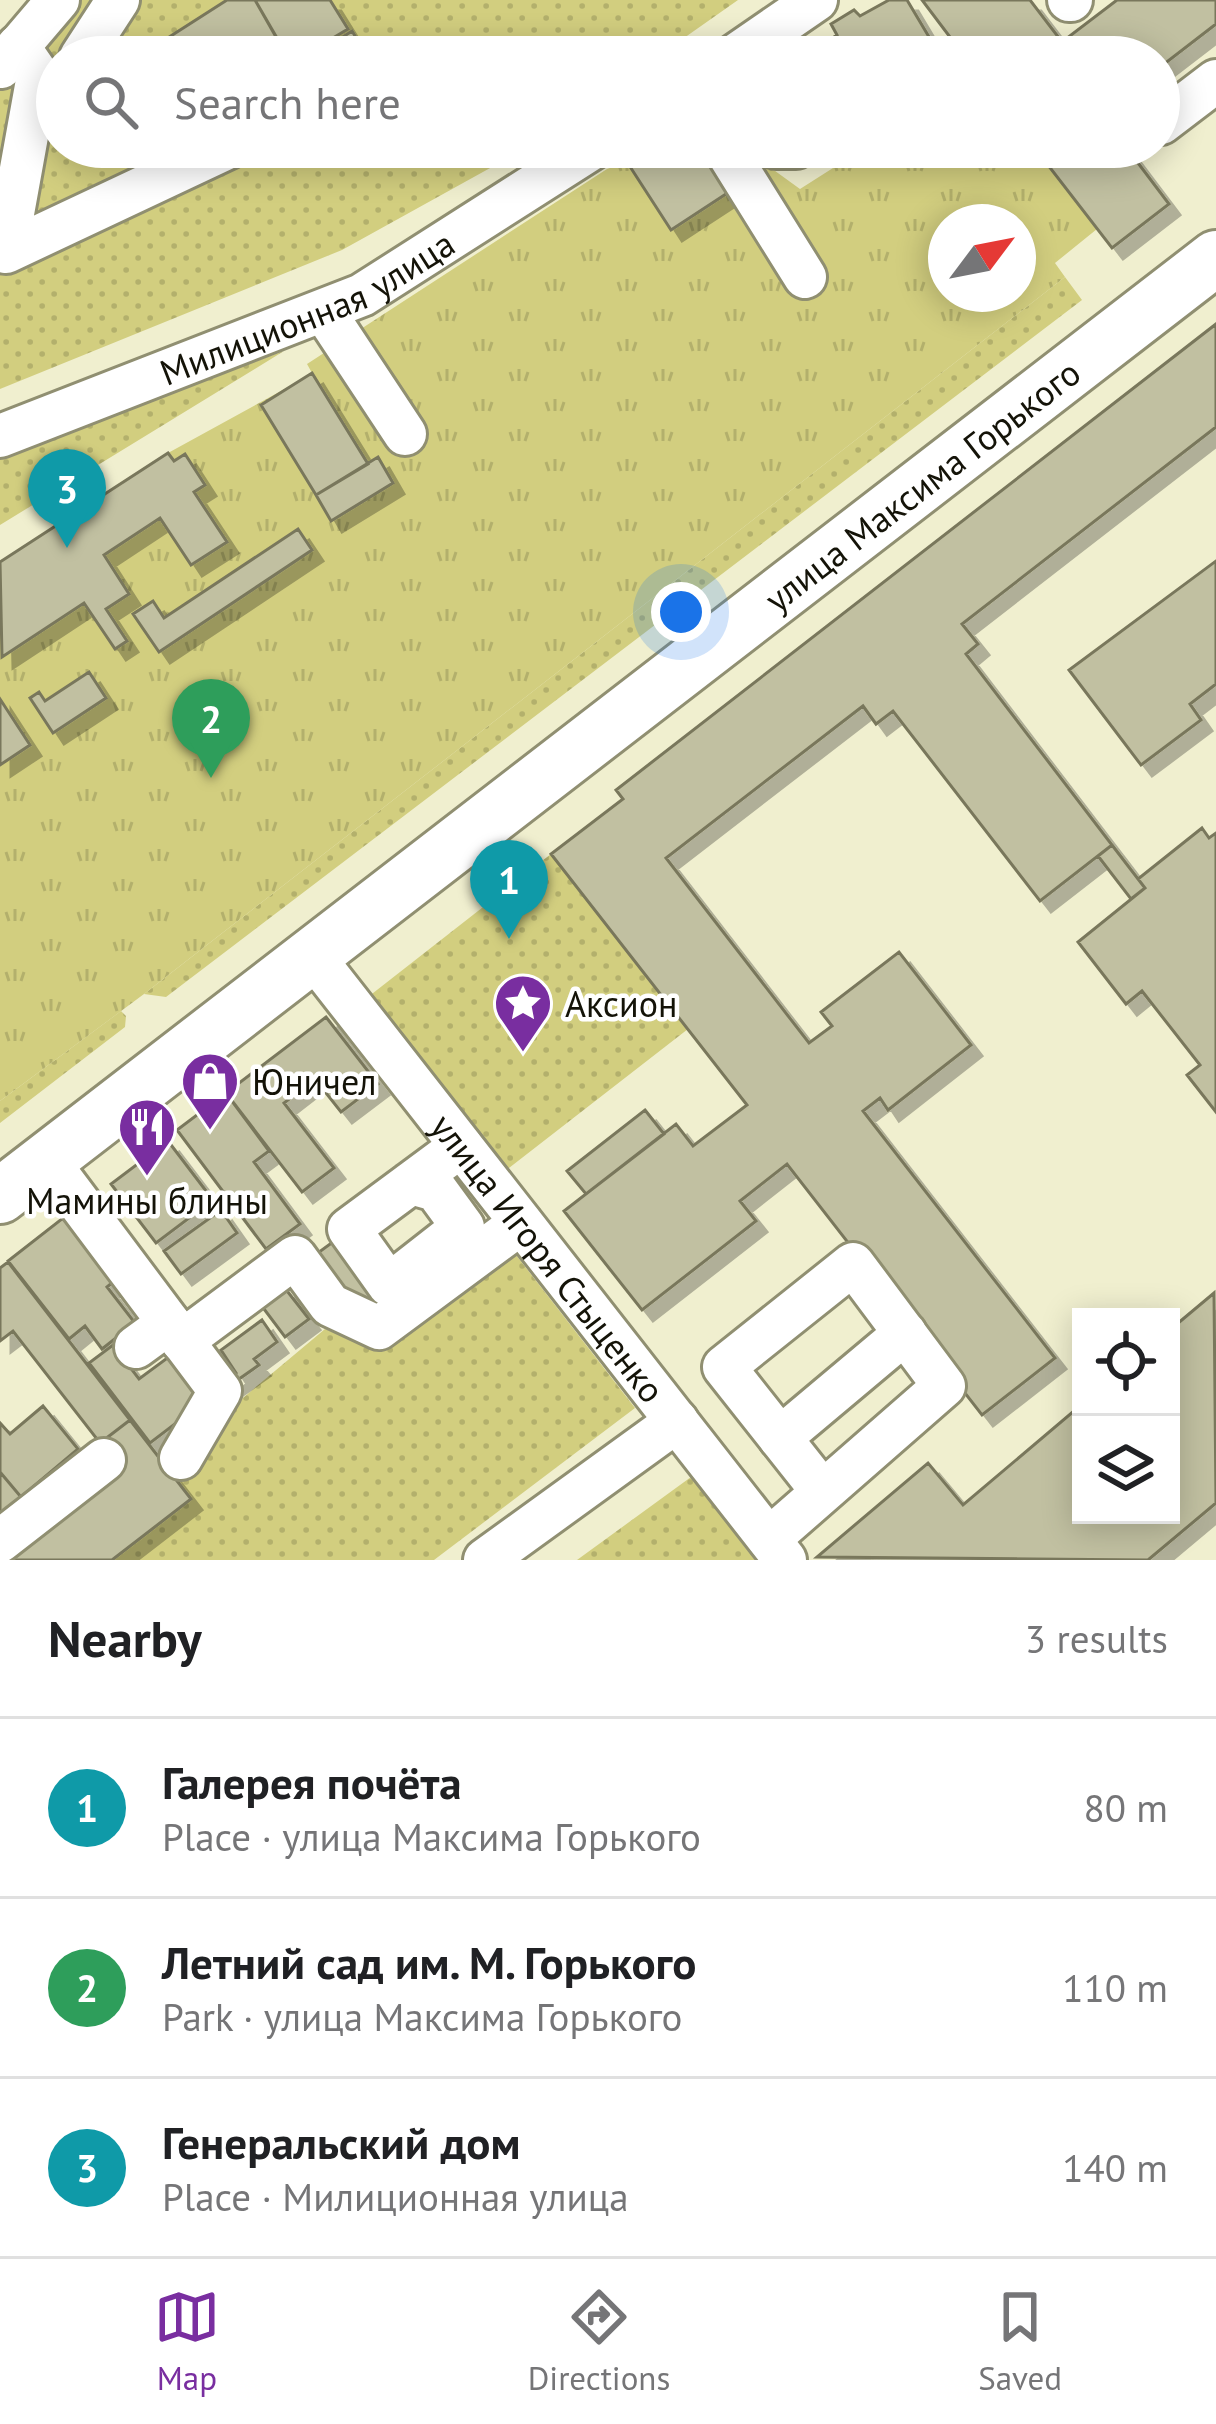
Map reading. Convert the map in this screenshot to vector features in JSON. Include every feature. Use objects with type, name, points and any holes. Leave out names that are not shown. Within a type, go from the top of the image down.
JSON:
[{"type":"main road","name":"улица Максима Горького","points":[[0,1196],[1216,258]]},
{"type":"street","points":[[36,74],[9,57],[58,0]]},
{"type":"street","points":[[95,36],[118,0]]},
{"type":"street","points":[[764,36],[816,0]]},
{"type":"street","points":[[1180,108],[1216,81]]},
{"type":"street","points":[[36,136],[6,252],[184,168]]},
{"type":"street","name":"Милиционная улица","points":[[0,436],[362,295],[561,168]]},
{"type":"street","points":[[737,168],[805,278]]},
{"type":"street","points":[[333,325],[405,434]]},
{"type":"street","name":"улица Игоря Стыценко","points":[[312,955],[768,1538]]},
{"type":"street","points":[[411,1183],[461,1146]]},
{"type":"street","points":[[47,1160],[163,1337],[220,1391],[181,1459]]},
{"type":"street","points":[[163,1337],[296,1257],[330,1305],[379,1328],[521,1223]]},
{"type":"street","points":[[853,1264],[944,1386],[802,1466],[724,1366],[853,1264]]},
{"type":"street","points":[[768,1538],[802,1466],[904,1333]]},
{"type":"street","points":[[485,1560],[677,1421]]},
{"type":"street","points":[[0,1541],[104,1460]]},
{"type":"green space","points":[[67,0],[738,0],[687,36],[36,36],[36,168],[490,168],[342,250],[0,389],[0,77]]},
{"type":"green space","points":[[610,168],[771,168],[800,189],[833,168],[1050,168],[1097,229],[1055,263],[1065,277],[1036,300],[1036,204],[928,204],[928,312],[1020,312],[0,1101],[0,562],[168,453],[312,373],[307,364]]},
{"type":"green space","points":[[1065,277],[1082,300],[166,997],[144,994],[1020,312],[1036,312],[1036,300]]},
{"type":"green space","points":[[284,351],[0,525],[0,456]]},
{"type":"green space","points":[[551,854],[688,1029],[505,1171],[368,997]]},
{"type":"green space","points":[[121,1011],[126,1016],[125,1027],[0,1123],[0,1101]]},
{"type":"green space","points":[[509,1246],[635,1408],[434,1560],[112,1560],[238,1402],[325,1329],[376,1348]]},
{"type":"green space","points":[[691,1477],[755,1560],[577,1560]]},
{"type":"building","points":[[227,0],[255,0],[275,36],[171,36]]},
{"type":"building","points":[[255,0],[330,0],[348,29],[336,36],[276,36]]},
{"type":"building","points":[[889,0],[907,0],[928,36],[835,36],[831,24],[854,10],[860,16]]},
{"type":"building","points":[[922,0],[1030,0],[1057,36],[949,36]]},
{"type":"building","points":[[1117,0],[1216,0],[1216,24],[1180,52],[1180,36],[1070,36]]},
{"type":"building","points":[[631,168],[714,168],[729,192],[671,230]]},
{"type":"building","points":[[1050,168],[1142,168],[1169,204],[1112,248]]},
{"type":"building","points":[[1216,324],[1216,427],[962,624],[978,644],[966,654],[1112,845],[1040,901],[893,711],[876,724],[863,706],[666,858],[809,1043],[832,1026],[821,1012],[899,952],[971,1045],[888,1110],[880,1098],[863,1111],[1055,1358],[982,1415],[787,1164],[740,1201],[756,1221],[642,1310],[564,1211],[676,1124],[693,1146],[747,1105],[551,854],[623,799],[616,790]]},
{"type":"building","points":[[312,373],[368,464],[316,495],[261,405]]},
{"type":"building","points":[[168,453],[174,461],[185,454],[205,485],[194,492],[227,542],[191,565],[160,518],[104,555],[129,594],[106,609],[127,641],[115,649],[84,603],[2,657],[0,562]]},
{"type":"building","points":[[378,457],[393,483],[331,521],[316,495]]},
{"type":"building","points":[[298,529],[312,550],[159,652],[133,614],[153,601],[164,618]]},
{"type":"building","points":[[1216,561],[1216,684],[1190,704],[1201,720],[1141,765],[1069,670]]},
{"type":"building","points":[[89,672],[106,698],[53,733],[30,698],[39,692],[45,701]]},
{"type":"building","points":[[0,699],[30,745],[0,765]]},
{"type":"building","points":[[1202,828],[1209,838],[1216,833],[1216,1112],[1187,1075],[1200,1065],[1142,991],[1126,1004],[1078,942],[1145,888],[1138,879]]},
{"type":"building","points":[[1112,845],[1145,888],[1131,899],[1098,856]]},
{"type":"building","points":[[326,1017],[378,1084],[341,1112],[315,1079],[284,1103],[334,1168],[302,1192],[226,1093]]},
{"type":"building","points":[[226,1093],[269,1151],[254,1162],[300,1224],[266,1249],[177,1130]]},
{"type":"building","points":[[645,1110],[664,1134],[586,1194],[567,1171]]},
{"type":"building","points":[[168,1141],[213,1200],[156,1243],[111,1184]]},
{"type":"building","points":[[221,1210],[237,1233],[181,1274],[164,1251]]},
{"type":"building","points":[[63,1218],[113,1282],[107,1287],[135,1323],[102,1349],[85,1326],[69,1339],[8,1261]]},
{"type":"building","points":[[341,1236],[389,1300],[373,1311],[346,1297],[315,1255]]},
{"type":"building","points":[[8,1262],[130,1420],[100,1443],[13,1331],[0,1341],[0,1268]]},
{"type":"building","points":[[284,1287],[309,1319],[285,1337],[261,1305]]},
{"type":"building","points":[[1214,1293],[1216,1503],[1148,1560],[817,1557],[928,1463],[963,1505],[1072,1413],[1072,1524],[1180,1524],[1180,1321]]},
{"type":"building","points":[[262,1320],[277,1342],[254,1359],[259,1365],[229,1386],[226,1381],[236,1373],[221,1350]]},
{"type":"building","points":[[113,1345],[139,1379],[170,1356],[205,1401],[150,1443],[89,1363]]},
{"type":"building","points":[[43,1406],[78,1449],[21,1497],[0,1472],[0,1423],[10,1434]]},
{"type":"building","points":[[130,1420],[191,1499],[112,1560],[9,1560],[48,1529],[100,1443]]},
{"type":"building","points":[[0,1472],[21,1497],[0,1514]]},
{"type":"place","name":"Генеральский дом","points":[[67,548]]},
{"type":"place","name":"Летний сад им. М. Горького","points":[[211,778]]},
{"type":"place","name":"Галерея почёта","points":[[509,939]]},
{"type":"place","name":"Аксион","points":[[523,1054]]},
{"type":"place","name":"Юничел","points":[[210,1132]]},
{"type":"place","name":"Мамины блины","points":[[147,1178]]}]
